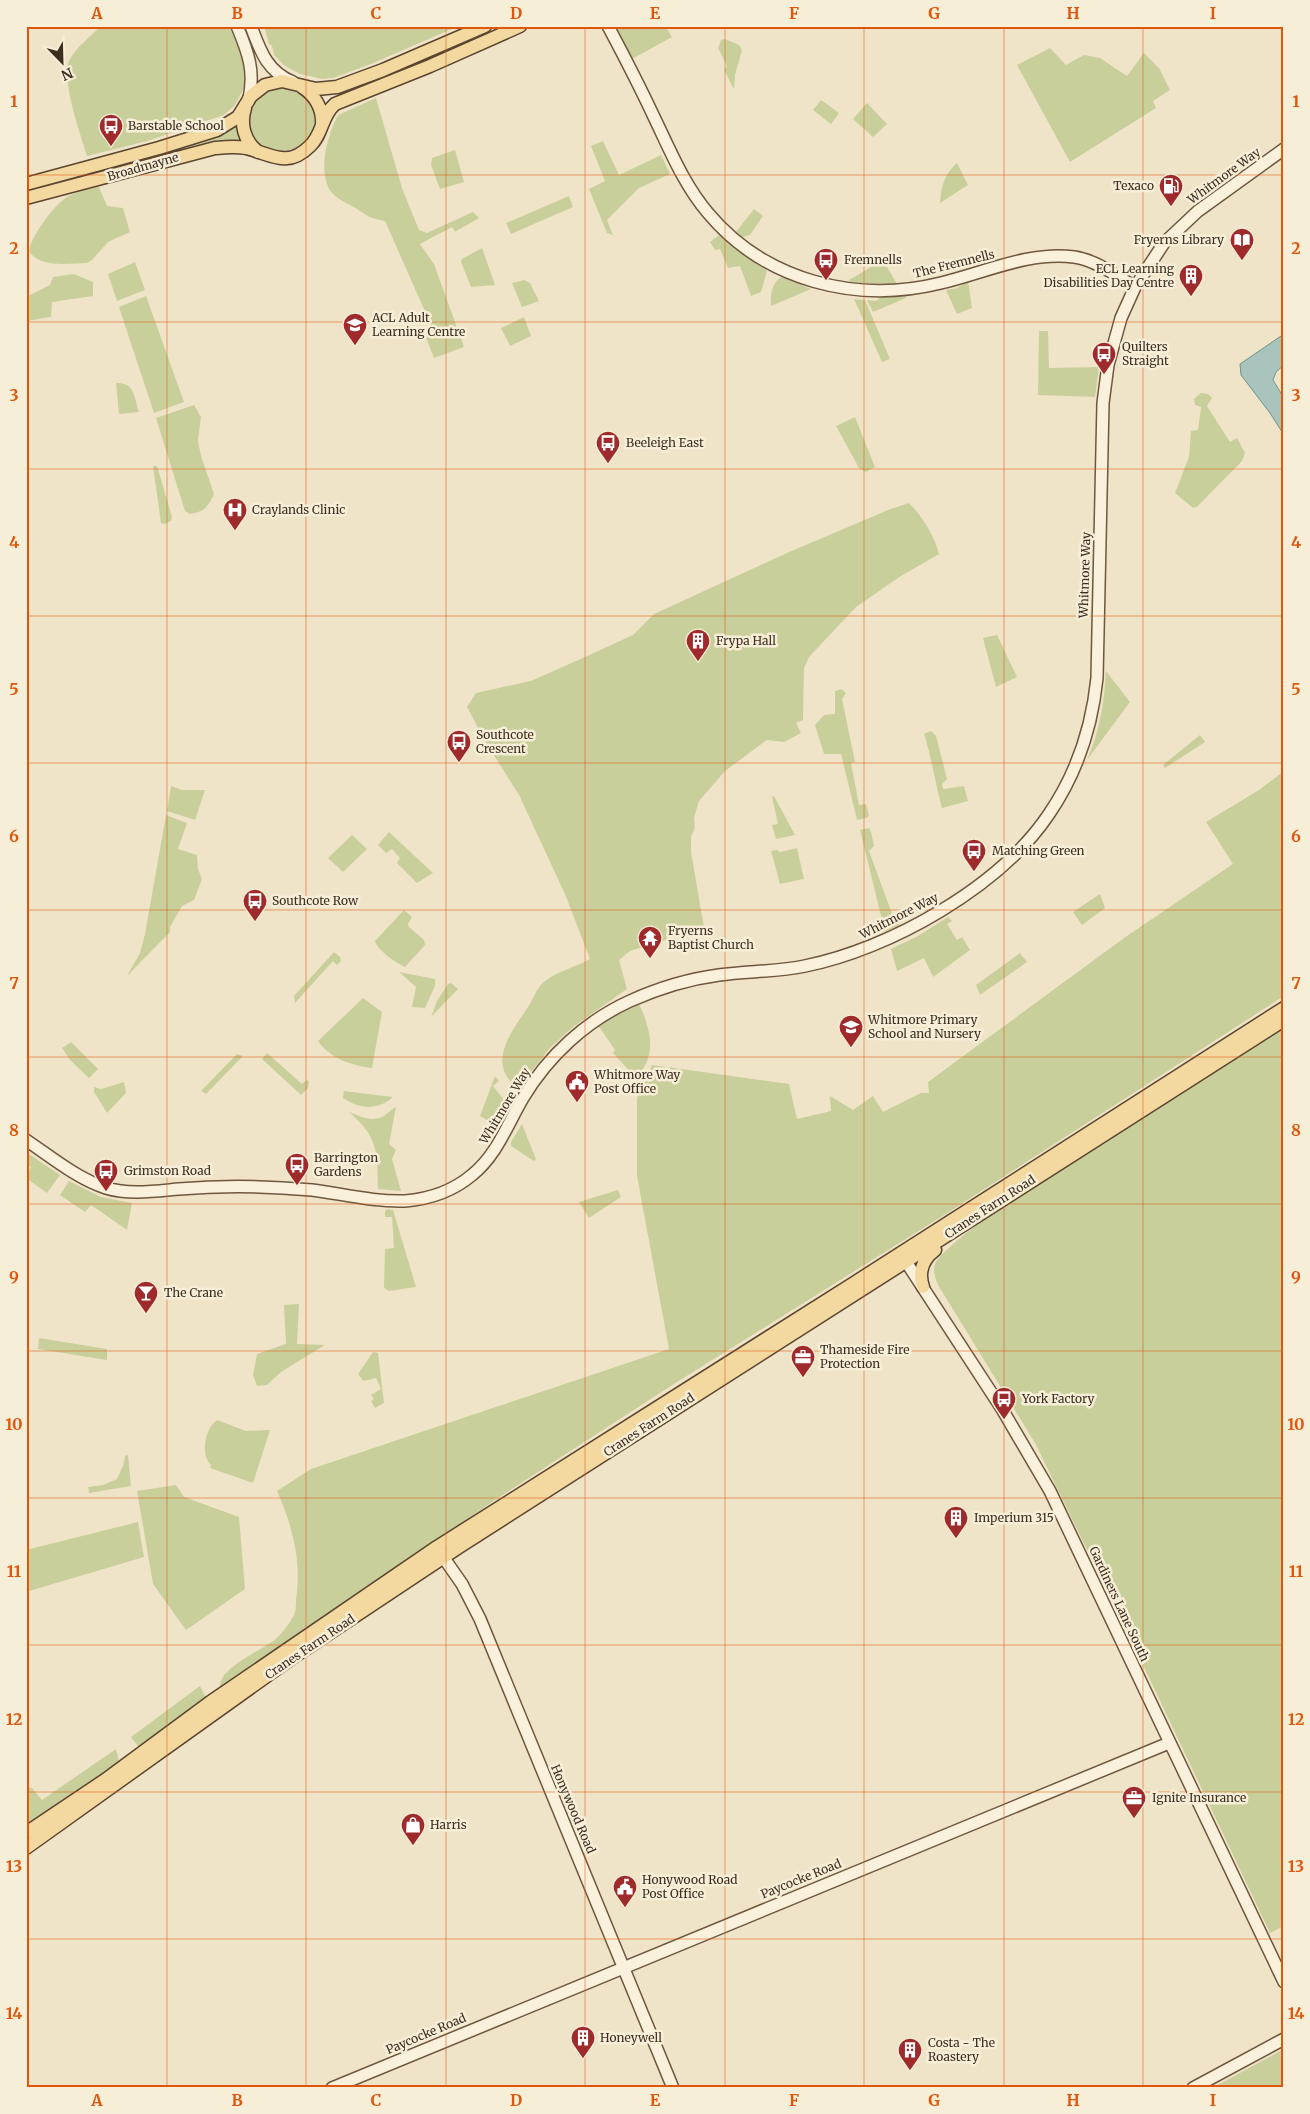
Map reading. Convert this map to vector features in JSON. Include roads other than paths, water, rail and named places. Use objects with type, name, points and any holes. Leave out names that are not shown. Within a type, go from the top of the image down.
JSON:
[{"type":"main road","name":"Broadmayne","points":[[26,184],[209,132],[233,121],[255,92],[265,85],[282,81],[316,89],[337,87],[383,70],[485,26]]},
{"type":"main road","name":"Broadmayne","points":[[26,198],[205,149],[236,147],[276,158],[290,158],[299,155],[312,144],[319,134],[328,112],[335,104],[438,63],[520,26]]},
{"type":"main road","points":[[298,85],[310,93],[318,103],[322,124]]},
{"type":"main road","points":[[246,105],[242,117],[244,130],[251,145],[260,153]]},
{"type":"main road","name":"Cranes Farm Road","points":[[26,1833],[97,1785],[222,1694],[440,1552],[904,1258],[1284,1008]]},
{"type":"main road","name":"Cranes Farm Road","points":[[904,1258],[978,1215],[1284,1020]]},
{"type":"main road","points":[[923,1287],[921,1270],[927,1258],[978,1215]]},
{"type":"main road","name":"Cranes Farm Road","points":[[26,1848],[440,1552]]},
{"type":"street","points":[[238,26],[252,67],[252,80],[246,105]]},
{"type":"street","points":[[251,26],[267,63],[276,74],[298,85]]},
{"type":"street","name":"The Fremnells","points":[[608,26],[674,159],[697,199],[713,219],[736,241],[776,267],[794,276],[851,290],[911,289],[1041,257],[1076,258],[1102,267],[1135,287]]},
{"type":"street","name":"Whitmore Way","points":[[26,1140],[95,1183],[118,1190],[144,1192],[201,1187],[250,1186],[318,1191],[381,1200],[402,1201],[433,1196],[459,1185],[481,1168],[498,1146],[523,1098],[554,1056],[578,1034],[615,1008],[648,993],[692,979],[801,967],[859,951],[909,929],[969,892],[1025,844],[1048,817],[1068,783],[1082,753],[1091,719],[1097,678],[1103,403],[1111,349],[1121,318],[1135,287],[1164,243],[1181,226],[1224,191],[1284,149]]},
{"type":"street","name":"Gardiners Lane South","points":[[904,1258],[1002,1409],[1050,1491],[1284,1982]]},
{"type":"street","name":"Honywood Road","points":[[440,1552],[464,1589],[480,1620],[673,2088]]},
{"type":"street","name":"Paycocke Road","points":[[332,2088],[1169,1743]]},
{"type":"street","points":[[1193,2088],[1284,2039]]},
{"type":"water","points":[[1284,334],[1284,365],[1276,372],[1273,380],[1284,398],[1284,435],[1241,375],[1240,364]]},
{"type":"place","name":"Barstable School","points":[[111,147]]},
{"type":"place","name":"Texaco","points":[[1171,207]]},
{"type":"place","name":"Fryerns Library","points":[[1242,261]]},
{"type":"place","name":"Fremnells","points":[[826,281]]},
{"type":"place","name":"ECL Learning Disabilities Day Centre","points":[[1191,297]]},
{"type":"place","name":"ACL Adult Learning Centre","points":[[355,346]]},
{"type":"place","name":"Quilters Straight","points":[[1104,375]]},
{"type":"place","name":"Beeleigh East","points":[[608,464]]},
{"type":"place","name":"Craylands Clinic","points":[[235,531]]},
{"type":"place","name":"Frypa Hall","points":[[698,662]]},
{"type":"place","name":"Southcote Crescent","points":[[459,763]]},
{"type":"place","name":"Matching Green","points":[[974,872]]},
{"type":"place","name":"Southcote Row","points":[[255,922]]},
{"type":"place","name":"Fryerns Baptist Church","points":[[650,959]]},
{"type":"place","name":"Whitmore Primary School and Nursery","points":[[851,1048]]},
{"type":"place","name":"Whitmore Way Post Office","points":[[577,1103]]},
{"type":"place","name":"Barrington Gardens","points":[[297,1186]]},
{"type":"place","name":"Grimston Road","points":[[106,1192]]},
{"type":"place","name":"The Crane","points":[[146,1314]]},
{"type":"place","name":"Thameside Fire Protection","points":[[803,1378]]},
{"type":"place","name":"York Factory","points":[[1004,1420]]},
{"type":"place","name":"Imperium 315","points":[[956,1539]]},
{"type":"place","name":"Ignite Insurance","points":[[1134,1819]]},
{"type":"place","name":"Harris","points":[[413,1846]]},
{"type":"place","name":"Honywood Road Post Office","points":[[625,1908]]},
{"type":"place","name":"Honeywell","points":[[583,2059]]},
{"type":"place","name":"Costa - The Roastery","points":[[910,2071]]}]
